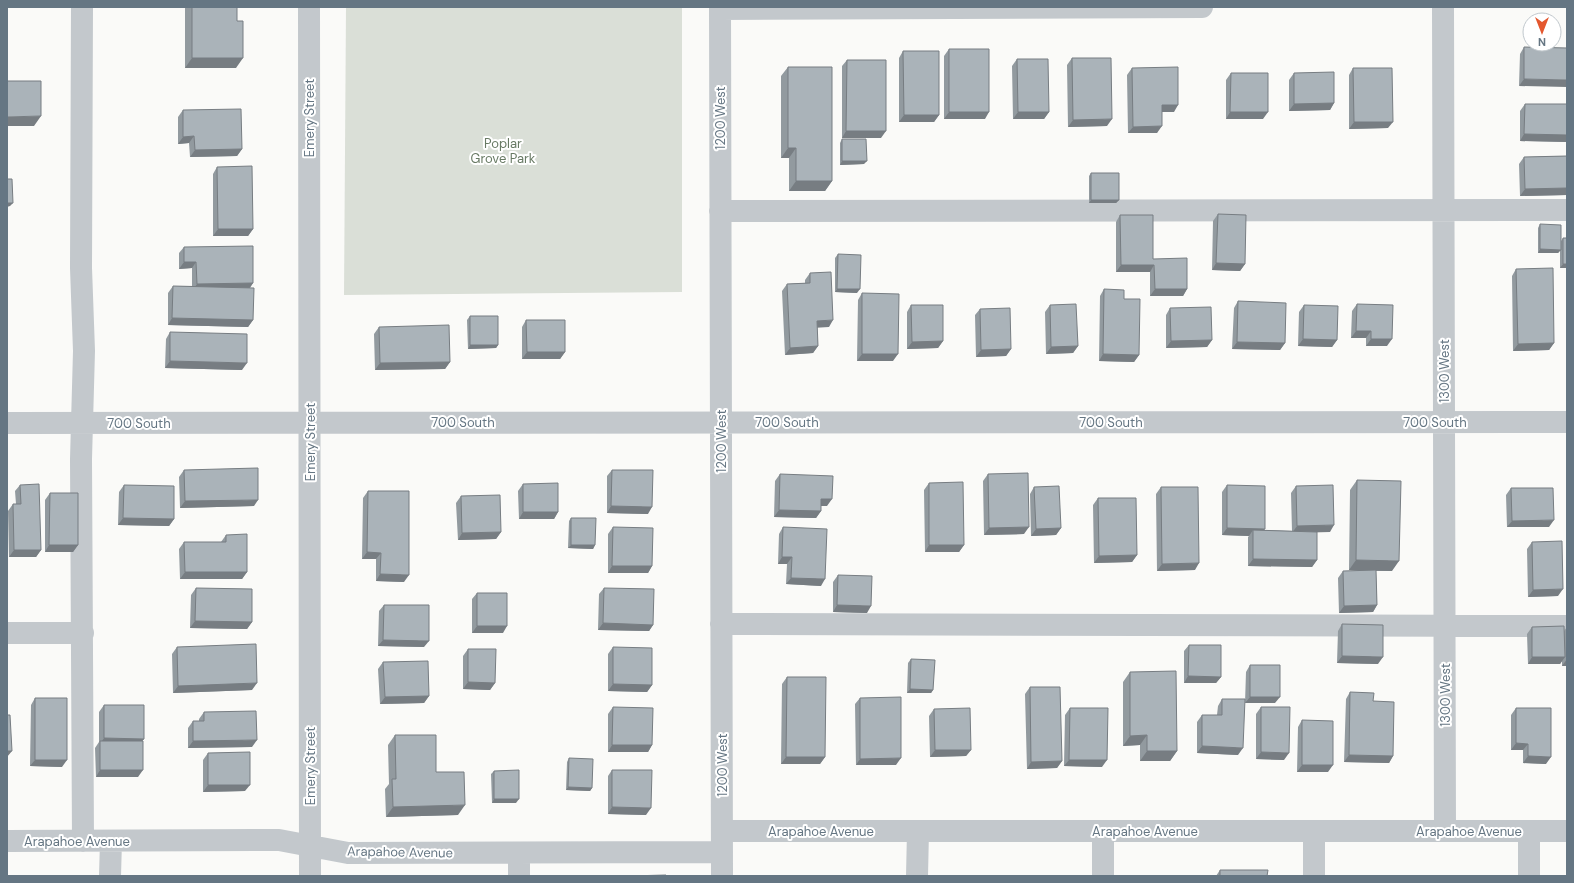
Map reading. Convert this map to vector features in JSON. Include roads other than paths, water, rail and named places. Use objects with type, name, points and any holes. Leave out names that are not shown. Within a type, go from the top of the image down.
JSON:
[{"type":"street","points":[[82,7],[81,253],[84,351],[82,423],[83,841]]},
{"type":"street","name":"Emery Street","points":[[309,7],[310,876]]},
{"type":"street","points":[[720,8],[1202,7]]},
{"type":"street","name":"1300 West","points":[[1443,7],[1445,831]]},
{"type":"street","name":"1200 West","points":[[720,8],[722,876]]},
{"type":"street","points":[[720,211],[1567,210]]},
{"type":"street","name":"700 South","points":[[7,423],[1567,422]]},
{"type":"street","points":[[721,624],[1567,626]]},
{"type":"street","points":[[7,633],[83,633]]},
{"type":"street","points":[[917,876],[918,831]]},
{"type":"street","name":"Arapahoe Avenue","points":[[7,841],[279,840],[348,853],[519,853],[918,831],[1567,831]]},
{"type":"street","points":[[1103,831],[1103,876]]},
{"type":"street","points":[[1314,831],[1314,876]]},
{"type":"street","points":[[1529,831],[1529,876]]},
{"type":"street","points":[[110,876],[111,841]]},
{"type":"street","points":[[519,853],[519,876]]},
{"type":"park label","name":"Poplar Grove Park","points":[[503,150]]}]
